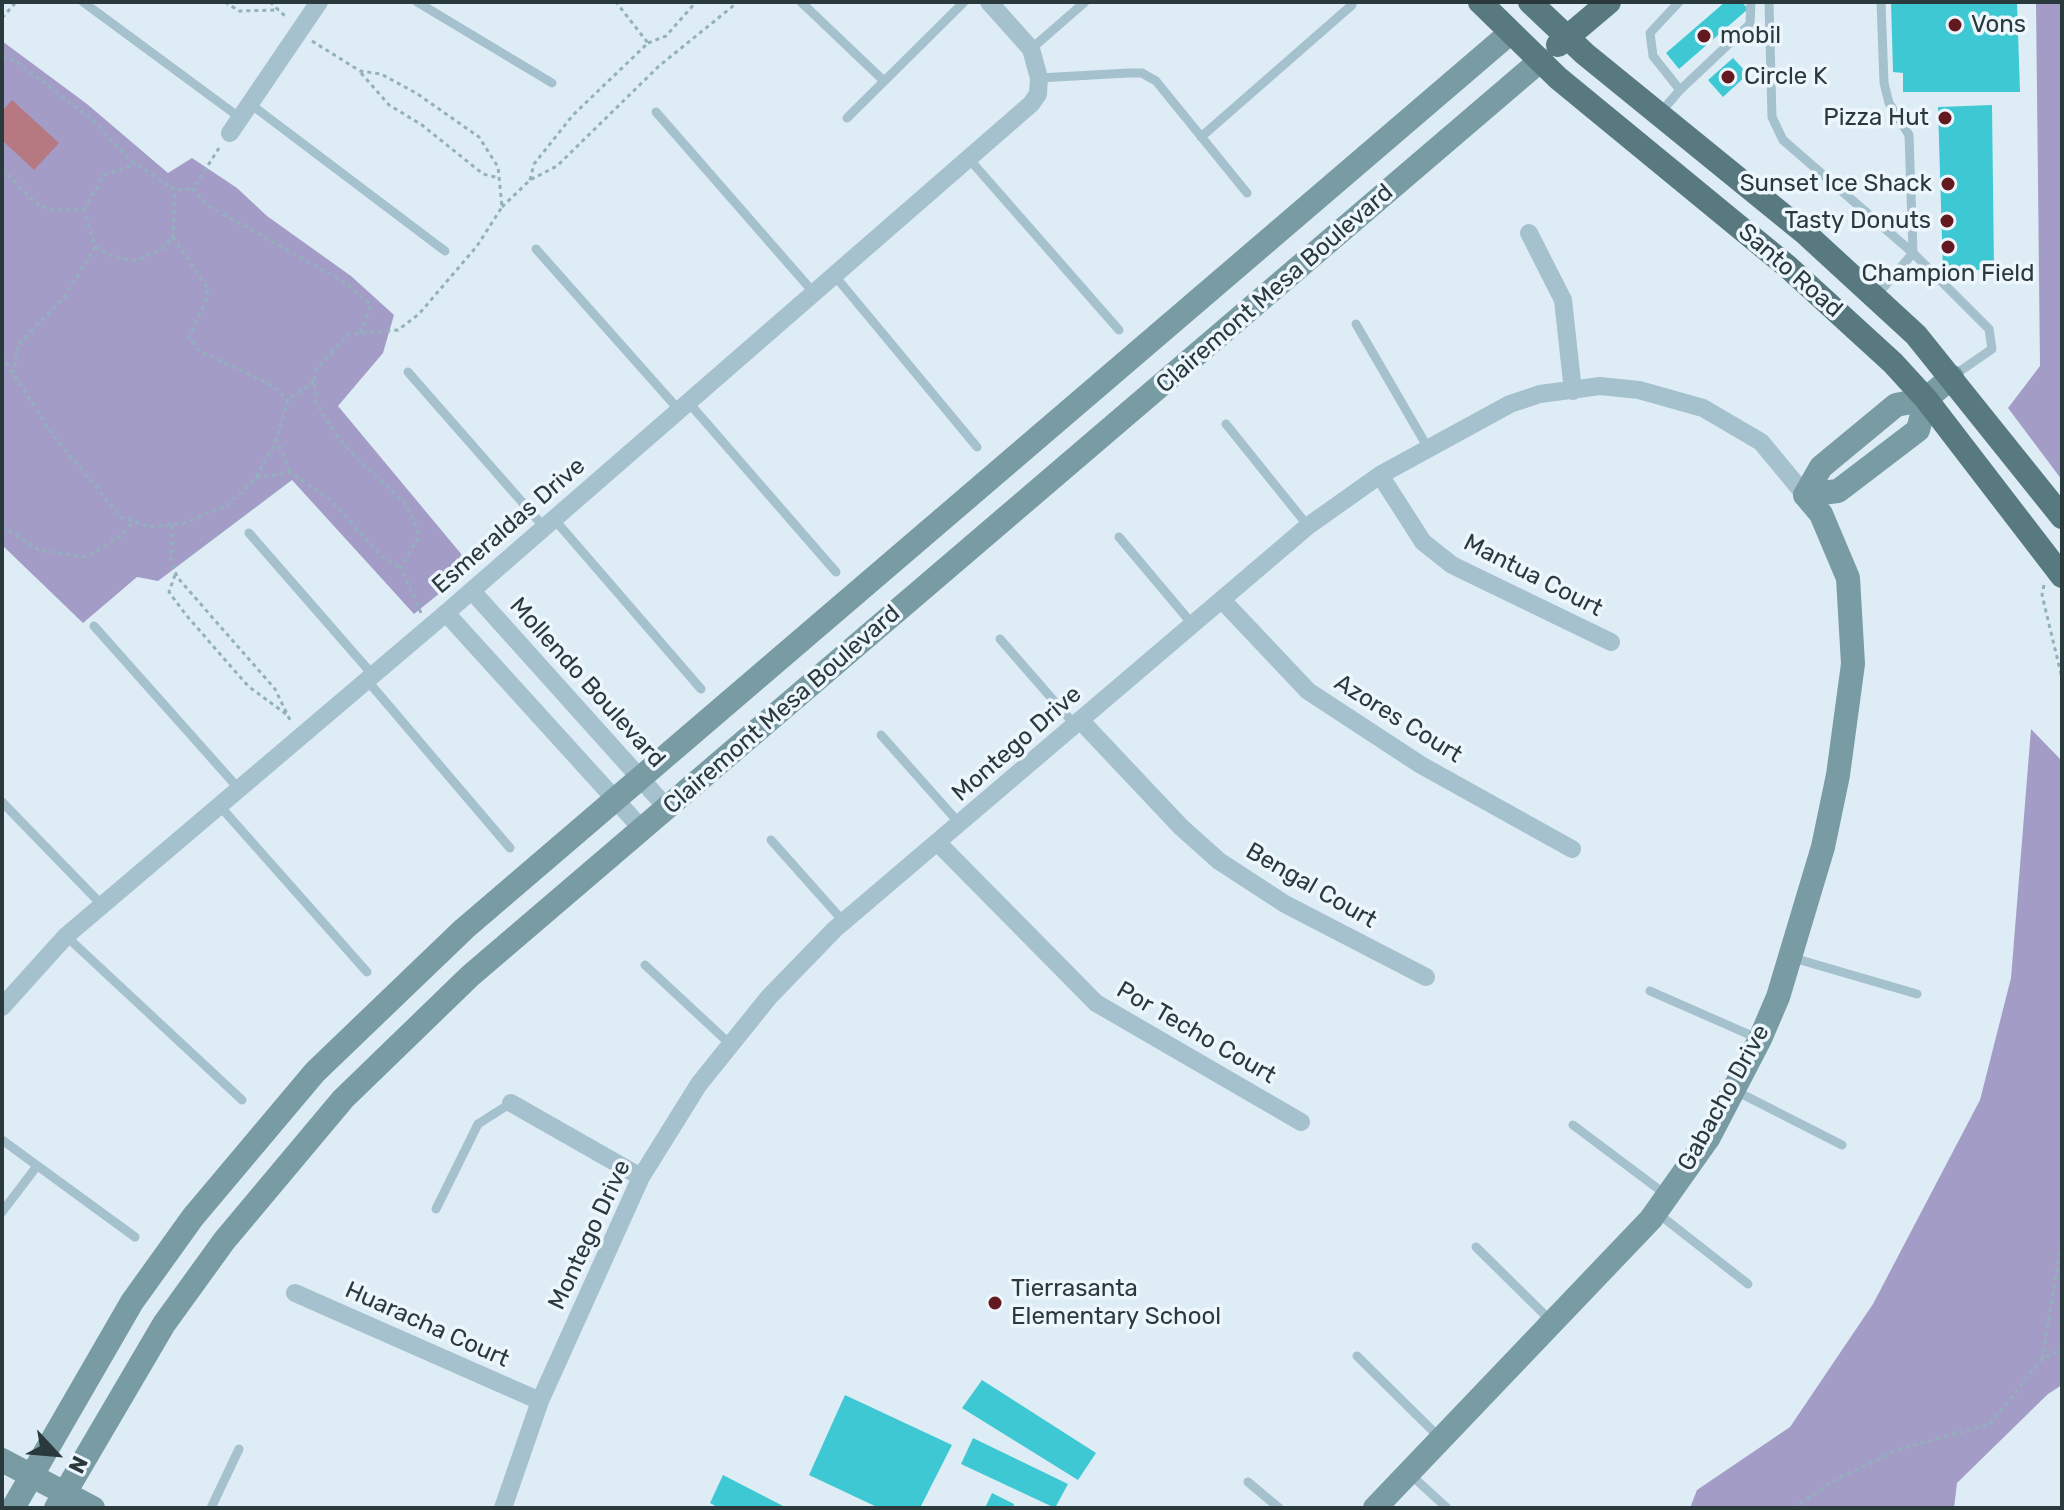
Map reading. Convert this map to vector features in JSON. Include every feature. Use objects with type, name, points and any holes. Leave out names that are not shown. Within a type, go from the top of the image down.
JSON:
[{"type":"main road","name":"Santo Road","points":[[1480,2],[1510,33],[1788,267],[1893,363],[1926,399],[2055,567]]},
{"type":"main road","name":"Clairemont Mesa Boulevard","points":[[60,1500],[164,1324],[224,1241],[343,1099],[470,976],[1609,2]]},
{"type":"main road","name":"Santo Road","points":[[1538,4],[1567,37],[1805,233],[1875,297],[1952,377],[2062,517]]},
{"type":"main road","name":"Clairemont Mesa Boulevard","points":[[13,1508],[29,1475],[132,1302],[193,1217],[315,1072],[443,947],[1510,33],[1538,4]]},
{"type":"main road","points":[[1805,495],[1821,467],[1896,405],[1926,399],[1952,377]]},
{"type":"main road","name":"Gabacho Drive","points":[[1375,1508],[1662,1204],[1709,1137],[1760,1039],[1790,957],[1826,832],[1838,775],[1853,664],[1848,578],[1821,514],[1805,495]]},
{"type":"main road","points":[[2,1460],[29,1475],[60,1500],[93,1508]]},
{"type":"street","points":[[239,118],[319,2]]},
{"type":"street","points":[[989,2],[1031,49],[1039,78]]},
{"type":"street","name":"Esmeraldas Drive","points":[[2,1007],[66,936],[472,591],[970,160],[1031,104],[1038,94],[1039,78]]},
{"type":"street","points":[[1529,233],[1563,300],[1573,391]]},
{"type":"street","name":"Montego Drive","points":[[503,1508],[540,1401],[641,1177],[699,1084],[769,997],[844,922],[1308,526],[1380,475],[1510,404],[1540,394],[1600,386],[1639,390],[1703,408],[1761,442],[1805,495]]},
{"type":"street","name":"Mantua Court","points":[[1380,475],[1423,542],[1452,565],[1611,642]]},
{"type":"street","name":"Mollendo Boulevard","points":[[472,591],[667,808]]},
{"type":"street","name":"Azores Court","points":[[1222,600],[1308,691],[1421,765],[1572,849]]},
{"type":"street","points":[[446,613],[642,829]]},
{"type":"street","name":"Bengal Court","points":[[1078,723],[1219,861],[1285,904],[1426,977]]},
{"type":"street","name":"Por Techo Court","points":[[938,843],[1096,1003],[1301,1122]]},
{"type":"street","points":[[511,1103],[641,1177]]},
{"type":"street","name":"Huaracha Court","points":[[295,1293],[540,1401]]},
{"type":"lane","points":[[83,2],[239,118],[445,251]]},
{"type":"lane","points":[[417,2],[552,83]]},
{"type":"lane","points":[[801,2],[884,81]]},
{"type":"lane","points":[[847,118],[964,2]]},
{"type":"lane","points":[[1031,49],[1085,2]]},
{"type":"lane","points":[[1679,2],[1650,33],[1653,56],[1680,90]]},
{"type":"lane","points":[[1660,113],[1750,24],[1751,2]]},
{"type":"lane","points":[[1769,2],[1772,117],[1783,140],[1913,253],[1989,329],[1992,349],[1974,365],[1952,377]]},
{"type":"lane","points":[[1875,297],[1913,253],[1909,135],[1889,103],[1884,83],[1881,2]]},
{"type":"lane","points":[[1201,137],[1352,5]]},
{"type":"lane","points":[[1039,78],[1142,73],[1156,81],[1247,193]]},
{"type":"lane","points":[[656,112],[814,293]]},
{"type":"lane","points":[[970,160],[1119,330]]},
{"type":"lane","points":[[536,249],[836,572]]},
{"type":"lane","points":[[835,276],[977,447]]},
{"type":"lane","points":[[1356,324],[1428,448]]},
{"type":"lane","points":[[408,372],[701,689]]},
{"type":"lane","points":[[1226,424],[1308,526]]},
{"type":"lane","points":[[249,533],[510,848]]},
{"type":"lane","points":[[1119,537],[1193,625]]},
{"type":"lane","points":[[94,626],[239,789]]},
{"type":"lane","points":[[1000,639],[1078,723]]},
{"type":"lane","points":[[881,735],[960,824]]},
{"type":"lane","points":[[2,802],[102,905]]},
{"type":"lane","points":[[218,804],[367,972]]},
{"type":"lane","points":[[771,840],[844,922]]},
{"type":"lane","points":[[66,936],[242,1100]]},
{"type":"lane","points":[[1790,957],[1917,994]]},
{"type":"lane","points":[[645,965],[731,1045]]},
{"type":"lane","points":[[1650,991],[1760,1039]]},
{"type":"lane","points":[[1734,1090],[1842,1145]]},
{"type":"lane","points":[[436,1209],[478,1124],[511,1103]]},
{"type":"lane","points":[[1573,1125],[1748,1284]]},
{"type":"lane","points":[[2,1140],[135,1237]]},
{"type":"lane","points":[[2,1212],[37,1166]]},
{"type":"lane","points":[[1476,1247],[1553,1322]]},
{"type":"lane","points":[[1357,1356],[1441,1439]]},
{"type":"lane","points":[[211,1508],[239,1449]]},
{"type":"lane","points":[[1408,1473],[1447,1508]]},
{"type":"lane","points":[[1248,1482],[1279,1508]]},
{"type":"path","points":[[2,18],[16,2]]},
{"type":"path","points":[[225,2],[239,11],[279,10]]},
{"type":"path","points":[[270,2],[299,31],[360,71],[389,105],[422,125],[483,174],[499,178]]},
{"type":"path","points":[[616,2],[648,43]]},
{"type":"path","points":[[530,180],[534,164],[573,115],[648,43],[666,36],[696,2]]},
{"type":"path","points":[[401,568],[419,536],[413,518],[404,502],[345,446],[329,424],[316,402],[314,381],[317,367],[350,334],[398,330],[419,314],[477,246],[502,207],[530,180],[557,166],[659,66],[738,2]]},
{"type":"path","points":[[2,56],[17,62],[94,121],[115,146],[136,164],[175,190],[193,189]]},
{"type":"path","points":[[360,71],[381,74],[416,93],[479,137],[498,167],[502,207]]},
{"type":"path","points":[[193,189],[239,118]]},
{"type":"path","points":[[136,164],[104,175],[84,210],[95,247],[114,257],[136,261],[150,258],[173,237]]},
{"type":"path","points":[[2,169],[39,206],[53,210],[84,210]]},
{"type":"path","points":[[193,189],[207,205],[346,283],[371,305],[360,332]]},
{"type":"path","points":[[175,190],[173,237],[206,286],[208,296],[189,337],[198,350],[273,386],[288,400]]},
{"type":"path","points":[[14,376],[18,345],[66,295],[95,247]]},
{"type":"path","points":[[2,356],[82,474],[121,517],[150,527],[172,525],[228,505],[256,478],[276,438],[288,400],[314,381]]},
{"type":"path","points":[[276,438],[290,472],[332,501],[382,557],[401,568],[428,627]]},
{"type":"path","points":[[256,478],[290,472]]},
{"type":"path","points":[[2,526],[39,550],[86,557],[118,538],[134,521]]},
{"type":"path","points":[[172,525],[171,559],[176,573],[198,604],[222,626],[260,675],[275,689],[300,736]]},
{"type":"path","points":[[2055,567],[2042,595],[2062,678]]},
{"type":"path","points":[[176,573],[169,592],[174,601],[248,686],[286,714]]},
{"type":"path","points":[[2042,1359],[2062,1240]]},
{"type":"path","points":[[1793,1508],[1835,1480],[1900,1449],[1990,1424],[2042,1359],[2062,1349]]},
{"type":"shaded area","points":[[2036,2],[2062,2],[2062,480],[2008,408],[2040,366]]},
{"type":"shaded area","points":[[2,41],[87,104],[168,173],[192,158],[237,188],[267,216],[351,276],[394,315],[383,353],[338,406],[472,567],[414,614],[292,480],[158,581],[137,577],[83,623],[2,545]]},
{"type":"shaded area","points":[[12,100],[59,143],[34,170],[2,140],[2,111]]},
{"type":"shaded area","points":[[2031,729],[2062,761],[2062,1385],[2048,1394],[1957,1483],[1954,1508],[1690,1508],[1697,1490],[1790,1427],[1873,1304],[1980,1100],[2011,978]]},
{"type":"building","points":[[1725,2],[1742,2],[1748,9],[1679,69],[1666,53]]},
{"type":"building","name":"Vons","points":[[1891,2],[2017,2],[2020,92],[1903,92],[1903,73],[1893,72]]},
{"type":"building","name":"Circle K","points":[[1733,58],[1748,74],[1723,97],[1708,80]]},
{"type":"building","points":[[1992,105],[1994,269],[1943,272],[1938,107]]},
{"type":"building","points":[[982,1380],[1096,1453],[1078,1480],[962,1408]]},
{"type":"building","points":[[845,1395],[952,1445],[920,1508],[879,1508],[809,1475]]},
{"type":"building","points":[[973,1438],[1068,1484],[1055,1508],[961,1464]]},
{"type":"building","points":[[723,1475],[787,1508],[719,1508],[710,1503]]},
{"type":"building","points":[[992,1493],[1014,1504],[1013,1508],[985,1508]]},
{"type":"place","name":"Vons","points":[[1955,25]]},
{"type":"place","name":"mobil","points":[[1704,36]]},
{"type":"place","name":"Circle K","points":[[1728,77]]},
{"type":"place","name":"Pizza Hut","points":[[1945,118]]},
{"type":"place","name":"Sunset Ice Shack","points":[[1948,184]]},
{"type":"place","name":"Tasty Donuts","points":[[1947,221]]},
{"type":"place","name":"Champion Field","points":[[1948,247]]},
{"type":"place","name":"Tierrasanta Elementary School","points":[[995,1303]]}]
